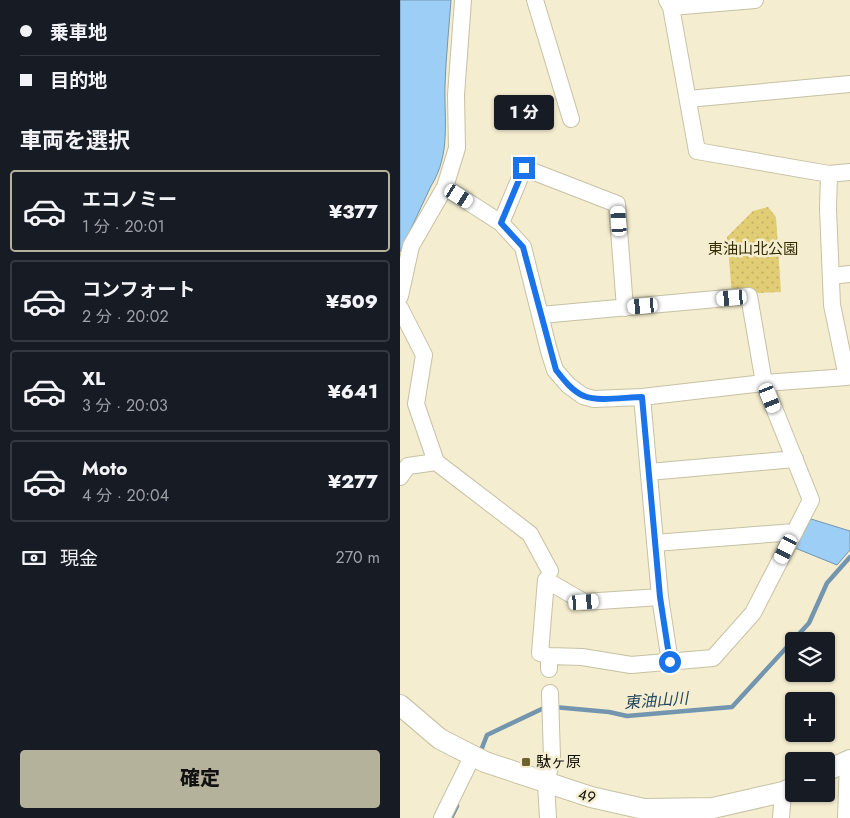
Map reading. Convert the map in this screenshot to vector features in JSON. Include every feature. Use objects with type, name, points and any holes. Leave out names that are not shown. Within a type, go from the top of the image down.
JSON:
[{"type":"street","points":[[400,296],[411,246],[445,188],[457,148],[456,95],[463,0]]},
{"type":"street","points":[[535,0],[571,119]]},
{"type":"street","points":[[755,0],[669,4],[698,151],[829,174],[850,172]]},
{"type":"street","points":[[688,98],[850,84]]},
{"type":"street","points":[[501,223],[524,168],[618,204],[625,308]]},
{"type":"street","points":[[445,188],[501,223],[523,247],[556,370],[568,385],[583,396],[594,399],[642,397],[764,383],[849,378],[832,305],[828,209],[829,174]]},
{"type":"street","points":[[831,276],[850,274]]},
{"type":"street","points":[[541,316],[749,296],[764,383],[811,500],[752,613],[713,658],[631,665],[582,657],[549,662],[540,653],[546,580],[584,602],[660,597]]},
{"type":"street","points":[[400,308],[424,355],[416,404],[436,462],[530,534],[550,571]]},
{"type":"street","points":[[642,397],[660,597],[670,662]]},
{"type":"street","points":[[649,472],[795,459]]},
{"type":"street","points":[[400,477],[408,466],[436,462]]},
{"type":"street","points":[[655,543],[794,532]]},
{"type":"street","points":[[548,818],[546,784],[552,758],[550,701]]},
{"type":"street","name":"49","points":[[400,705],[440,739],[473,755],[546,784],[644,809],[712,813],[785,790]]},
{"type":"street","points":[[442,818],[473,755]]},
{"type":"street","points":[[835,767],[849,760],[846,818]]},
{"type":"street","points":[[781,818],[785,801]]},
{"type":"green space","name":"東油山北公園","points":[[768,207],[776,217],[781,292],[732,294],[727,237],[753,211]]},
{"type":"water","points":[[400,0],[451,0],[445,74],[444,149],[437,174],[400,252]]},
{"type":"water","points":[[811,519],[850,531],[850,550],[837,565],[795,548]]},
{"type":"waterway","name":"東油山川","points":[[554,707],[609,712],[627,716],[732,707],[809,623],[827,583],[850,557]]},
{"type":"waterway","name":"東油山川","points":[[480,753],[487,735],[546,707]]},
{"type":"waterway","name":"東油山川","points":[[451,818],[457,806]]},
{"type":"place","name":"駄ヶ原","points":[[526,762]]},
{"type":"route","points":[[524,168],[501,223],[523,247],[549,351],[556,370],[568,385],[583,396],[594,399],[642,397],[660,597],[670,662]]}]
